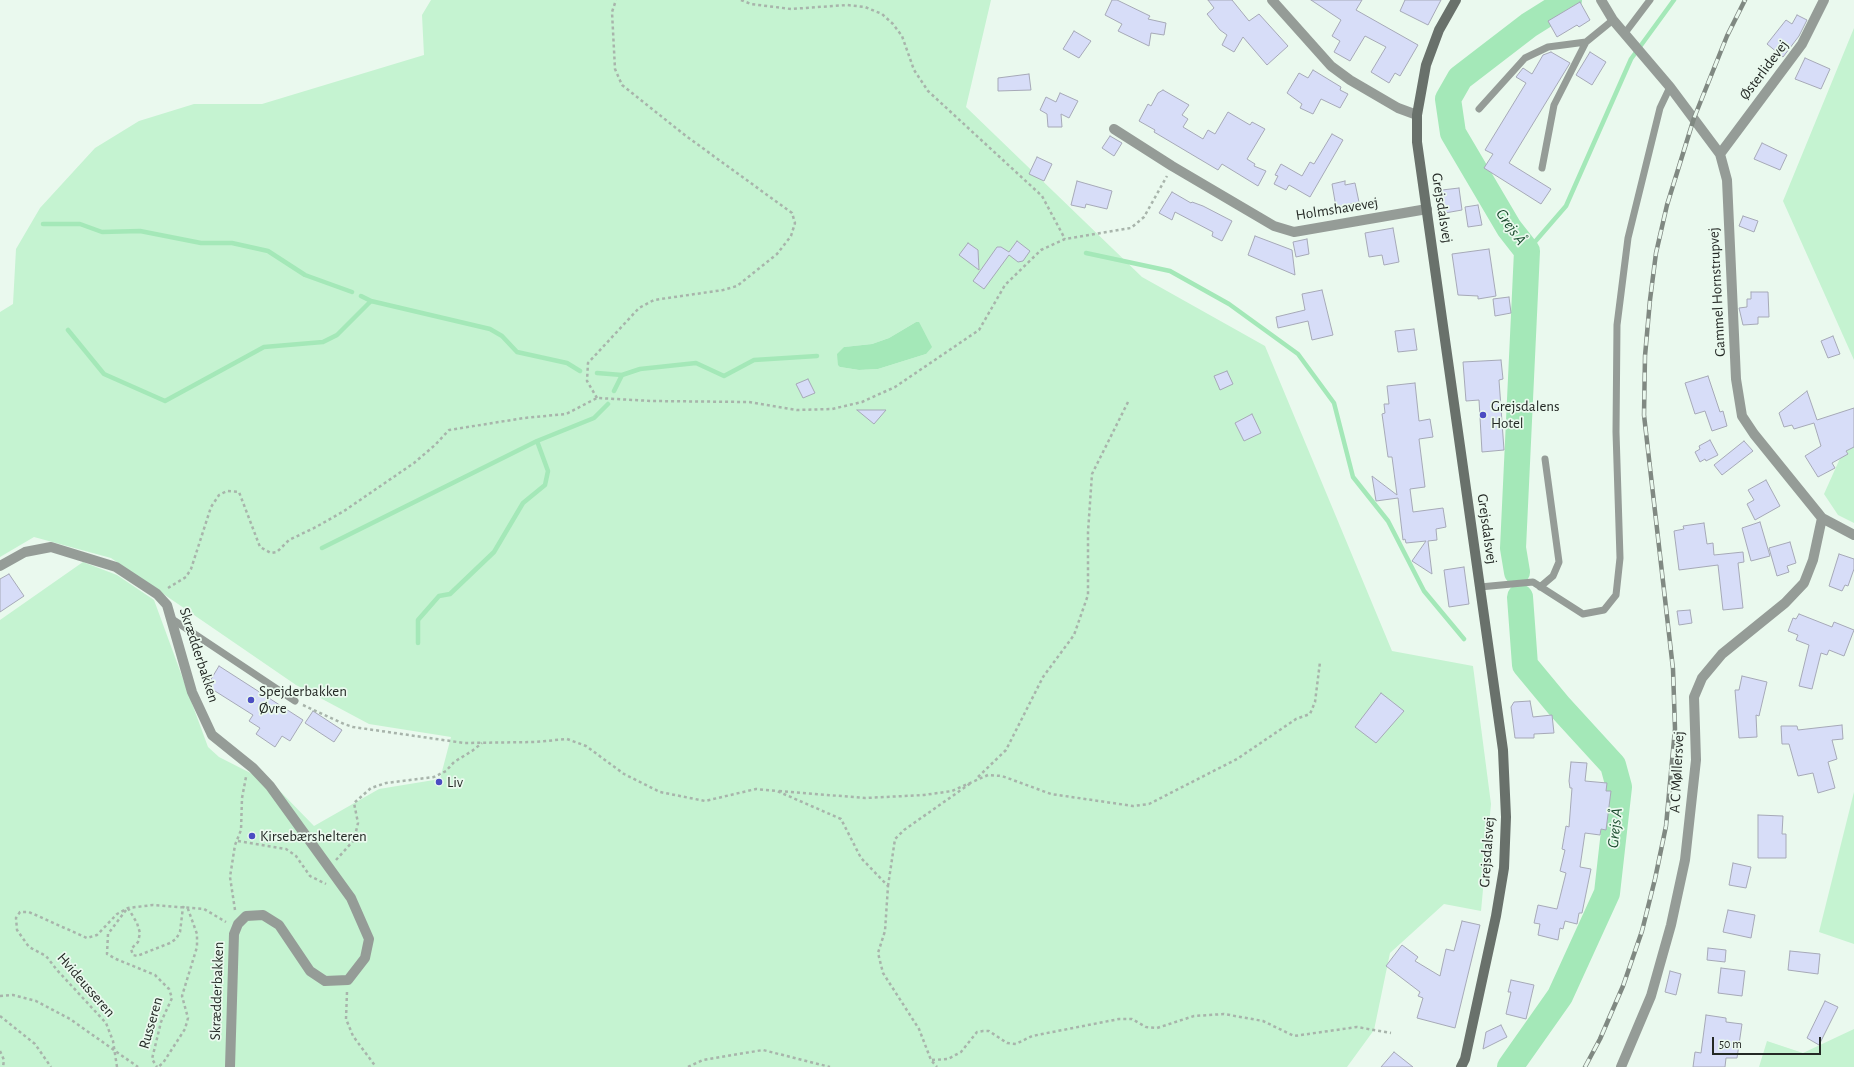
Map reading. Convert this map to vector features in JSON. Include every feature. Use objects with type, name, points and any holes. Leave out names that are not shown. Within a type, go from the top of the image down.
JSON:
[{"type":"street","points":[[1272,0],[1331,66],[1350,80],[1398,108],[1417,115]]},
{"type":"street","name":"Grejsdalsvej","points":[[1456,0],[1439,30],[1426,65],[1417,115],[1417,142],[1503,750],[1506,817],[1504,868],[1496,916],[1465,1059],[1461,1067]]},
{"type":"street","name":"Gammel Hornstrupvej","points":[[1601,0],[1613,20],[1670,87],[1720,154],[1727,180],[1736,379],[1742,416],[1754,434],[1822,518],[1854,535]]},
{"type":"street","name":"Østerlidevej","points":[[1720,154],[1802,44],[1824,0]]},
{"type":"street","name":"Holmshavevej","points":[[1114,129],[1172,166],[1274,226],[1294,232],[1427,209]]},
{"type":"street","name":"A C Møllersvej","points":[[1621,1067],[1651,996],[1671,925],[1685,860],[1696,760],[1694,697],[1702,678],[1722,654],[1785,603],[1804,583],[1813,560],[1822,518]]},
{"type":"street","name":"Skrædderbakken","points":[[0,566],[25,552],[51,547],[116,567],[157,594],[167,605],[192,692],[212,736],[253,768],[270,786],[351,898],[369,939],[364,958],[348,980],[325,981],[310,971],[279,925],[263,915],[246,916],[237,926],[234,934],[230,1067]]},
{"type":"lane","points":[[1625,34],[1650,0]]},
{"type":"lane","points":[[1542,168],[1554,105],[1586,42],[1613,20]]},
{"type":"lane","points":[[1479,109],[1525,58],[1548,47],[1586,42]]},
{"type":"lane","points":[[1480,587],[1533,582],[1583,614],[1604,610],[1616,595],[1620,558],[1616,432],[1617,325],[1628,238],[1660,108],[1670,87]]},
{"type":"lane","points":[[1540,587],[1553,576],[1559,562],[1545,459]]},
{"type":"lane","points":[[172,620],[295,701]]},
{"type":"path","points":[[597,398],[587,381],[588,363],[640,308],[654,300],[723,290],[737,286],[778,254],[791,236],[795,223],[792,213],[686,136],[622,85],[615,69],[612,12],[616,0]]},
{"type":"path","points":[[741,0],[751,4],[791,9],[847,5],[865,7],[882,14],[893,24],[902,36],[914,70],[928,91],[1042,196],[1065,239]]},
{"type":"path","points":[[157,594],[186,577],[191,569],[211,507],[219,495],[227,491],[239,492],[260,547],[271,553],[277,552],[289,540],[344,511],[414,463],[435,445],[448,430],[524,418],[566,414],[597,398],[651,401],[749,402],[797,410],[832,409],[862,402],[895,387],[979,330],[1005,285],[1042,250],[1065,239],[1131,228],[1144,217],[1172,166]]},
{"type":"path","points":[[937,1067],[931,1060],[919,1029],[883,973],[878,953],[885,931],[888,886],[896,839],[904,830],[976,779],[1006,750],[1043,677],[1074,635],[1088,595],[1088,532],[1092,474],[1129,400]]},
{"type":"path","points":[[295,701],[344,724],[354,727],[464,743],[535,742],[567,739],[586,746],[624,774],[660,792],[706,801],[756,790],[865,798],[924,795],[952,791],[976,779],[988,775],[1002,776],[1050,794],[1133,806],[1149,804],[1237,759],[1296,719],[1310,714],[1315,702],[1320,662]]},
{"type":"path","points":[[328,867],[343,854],[354,840],[358,823],[354,803],[366,792],[371,788],[386,783],[434,777],[482,743]]},
{"type":"path","points":[[237,926],[230,877],[235,845],[238,841],[246,776]]},
{"type":"path","points":[[777,791],[841,819],[861,858],[888,886]]},
{"type":"path","points":[[238,841],[286,849],[292,852],[305,871],[316,880],[330,885],[339,882]]},
{"type":"path","points":[[183,908],[180,932],[176,938],[170,943],[137,956],[133,955],[131,949],[138,942],[140,933],[137,923],[128,908],[153,905],[204,909],[237,926]]},
{"type":"path","name":"Hvideusseren","points":[[117,1067],[113,1040],[106,1023],[56,970],[46,956],[29,947],[17,930],[16,918],[20,912],[29,912],[88,938],[97,935],[117,914],[128,908]]},
{"type":"path","name":"Russeren","points":[[128,908],[108,934],[107,954],[116,960],[155,975],[169,989],[172,998],[161,1022],[152,1059],[157,1067]]},
{"type":"path","points":[[157,1067],[163,1063],[185,1028],[188,1018],[182,996],[197,947],[197,934],[188,909],[183,908]]},
{"type":"path","points":[[348,980],[346,1019],[353,1036],[376,1067]]},
{"type":"path","points":[[0,996],[13,995],[36,1001],[70,1019],[114,1048],[138,1067]]},
{"type":"path","points":[[931,1060],[948,1059],[961,1052],[977,1032],[989,1032],[1007,1043],[1016,1044],[1032,1036],[1119,1019],[1132,1019],[1146,1027],[1157,1028],[1194,1016],[1224,1014],[1263,1021],[1294,1036],[1358,1027],[1391,1033]]},
{"type":"path","points":[[0,1016],[35,1044],[51,1067]]},
{"type":"path","points":[[688,1067],[703,1060],[763,1050],[830,1067]]},
{"type":"path","points":[[0,1051],[4,1060],[3,1067]]},
{"type":"shaded area","points":[[431,0],[991,0],[966,107],[1142,277],[1265,346],[1392,651],[1473,666],[1491,804],[1481,911],[1444,904],[1390,953],[1374,1030],[1347,1067],[0,1067],[0,620],[83,562],[117,575],[154,600],[208,747],[219,757],[274,785],[314,826],[379,789],[440,779],[451,737],[369,724],[296,685],[111,558],[34,537],[0,557],[0,312],[13,304],[16,249],[40,208],[95,148],[139,121],[194,104],[262,104],[424,55],[422,15]],"holes":[[[916,322],[926,354],[878,369],[859,370],[840,367],[844,347],[872,344],[889,338]]]},
{"type":"shaded area","points":[[1854,28],[1854,360],[1783,201]]},
{"type":"shaded area","points":[[916,322],[919,322],[932,347],[926,354],[878,369],[859,370],[840,367],[838,365],[837,354],[844,347],[872,344],[889,338]]},
{"type":"shaded area","points":[[1854,433],[1854,523],[1838,515],[1824,494],[1850,436]]},
{"type":"shaded area","points":[[1854,792],[1854,944],[1819,932]]},
{"type":"shaded area","points":[[1854,1029],[1854,1067],[1759,1067],[1767,1041],[1803,1053]]},
{"type":"building","points":[[1112,0],[1117,0],[1150,16],[1148,19],[1166,23],[1164,35],[1151,33],[1149,46],[1118,31],[1122,24],[1105,15]]},
{"type":"building","points":[[1208,0],[1232,0],[1249,21],[1259,14],[1288,46],[1267,65],[1243,37],[1234,52],[1222,45],[1227,35],[1220,30],[1207,14],[1214,8]]},
{"type":"building","points":[[1311,0],[1362,0],[1356,10],[1418,45],[1400,76],[1395,73],[1389,83],[1371,72],[1386,47],[1365,36],[1350,61],[1334,52],[1340,41],[1332,36],[1341,20]]},
{"type":"building","points":[[1405,0],[1441,0],[1428,25],[1400,11]]},
{"type":"building","points":[[1580,2],[1590,20],[1579,27],[1577,25],[1557,37],[1548,21]]},
{"type":"building","points":[[1797,15],[1807,20],[1799,36],[1783,57],[1767,44],[1786,20],[1792,24]]},
{"type":"building","points":[[1074,31],[1091,41],[1079,58],[1063,49]]},
{"type":"building","points":[[1551,52],[1570,63],[1509,163],[1551,189],[1541,204],[1484,168],[1493,154],[1485,150],[1526,83],[1516,77],[1523,68],[1532,74],[1543,55]]},
{"type":"building","points":[[1590,52],[1606,62],[1592,85],[1576,75]]},
{"type":"building","points":[[1805,58],[1830,69],[1821,89],[1795,79]]},
{"type":"building","points":[[1313,70],[1341,87],[1340,90],[1348,94],[1340,108],[1321,99],[1313,114],[1300,108],[1302,104],[1287,93],[1299,73],[1308,78]]},
{"type":"building","points":[[1029,74],[1031,90],[998,91],[998,78]]},
{"type":"building","points":[[1163,90],[1189,105],[1182,115],[1188,119],[1183,127],[1203,139],[1208,130],[1215,134],[1228,112],[1250,125],[1252,122],[1265,129],[1247,159],[1255,164],[1254,166],[1266,171],[1258,186],[1222,164],[1218,170],[1154,132],[1155,130],[1139,121],[1148,104],[1151,106],[1158,93]]},
{"type":"building","points":[[1060,93],[1078,101],[1069,118],[1061,114],[1062,127],[1048,127],[1047,114],[1040,110],[1046,97],[1056,102]]},
{"type":"building","points":[[1332,134],[1343,140],[1310,197],[1289,185],[1286,190],[1274,184],[1278,176],[1275,175],[1281,164],[1302,176],[1310,162],[1314,164]]},
{"type":"building","points":[[1110,136],[1122,143],[1114,156],[1102,148]]},
{"type":"building","points":[[1762,143],[1787,155],[1780,170],[1754,159]]},
{"type":"building","points":[[1037,157],[1052,164],[1044,181],[1029,174]]},
{"type":"building","points":[[1077,181],[1112,191],[1107,209],[1086,204],[1085,208],[1071,205]]},
{"type":"building","points":[[1345,181],[1345,185],[1355,183],[1359,202],[1336,207],[1332,184]]},
{"type":"building","points":[[1459,188],[1462,210],[1445,213],[1442,190]]},
{"type":"building","points":[[1172,192],[1191,203],[1192,202],[1203,206],[1232,221],[1222,241],[1212,236],[1213,232],[1175,212],[1172,220],[1159,213]]},
{"type":"building","points":[[1478,205],[1482,225],[1468,227],[1465,207]]},
{"type":"building","points":[[1743,216],[1758,221],[1754,232],[1739,226]]},
{"type":"building","points":[[1393,228],[1399,262],[1384,265],[1382,255],[1369,257],[1365,233]]},
{"type":"building","points":[[1255,236],[1292,250],[1295,275],[1248,255]]},
{"type":"building","points":[[1307,239],[1309,254],[1296,257],[1293,242]]},
{"type":"building","points":[[1017,241],[1030,251],[1023,261],[1018,262],[1009,255],[984,289],[973,281],[997,247],[1001,247],[1009,252]]},
{"type":"building","points":[[968,243],[978,250],[979,270],[959,255]]},
{"type":"building","points":[[1489,249],[1496,296],[1478,299],[1478,296],[1458,295],[1452,254]]},
{"type":"building","points":[[1322,290],[1333,335],[1312,340],[1308,321],[1278,328],[1276,317],[1305,310],[1302,294]]},
{"type":"building","points":[[1751,292],[1768,292],[1769,317],[1758,317],[1758,324],[1743,325],[1739,308],[1747,307],[1747,299],[1751,299]]},
{"type":"building","points":[[1509,297],[1511,313],[1495,316],[1493,299]]},
{"type":"building","points":[[1414,329],[1417,350],[1398,352],[1395,331]]},
{"type":"building","points":[[1833,336],[1840,354],[1828,358],[1821,341]]},
{"type":"building","points":[[1501,360],[1503,379],[1499,380],[1504,450],[1482,452],[1479,400],[1466,401],[1463,362]]},
{"type":"building","points":[[1227,371],[1233,384],[1220,390],[1214,376]]},
{"type":"building","points":[[1708,376],[1720,412],[1723,411],[1727,426],[1712,431],[1705,411],[1695,414],[1685,383]]},
{"type":"building","points":[[808,379],[815,393],[803,398],[796,384]]},
{"type":"building","points":[[1415,383],[1419,421],[1430,419],[1433,437],[1419,439],[1425,487],[1410,489],[1413,512],[1443,508],[1446,527],[1436,529],[1437,540],[1428,541],[1432,574],[1412,561],[1426,541],[1406,543],[1405,539],[1403,540],[1398,498],[1376,501],[1372,476],[1397,495],[1392,457],[1388,457],[1382,414],[1385,413],[1384,404],[1389,404],[1387,386]]},
{"type":"building","points":[[1807,391],[1817,420],[1854,408],[1854,447],[1846,451],[1848,454],[1832,463],[1835,468],[1818,477],[1805,456],[1821,446],[1814,423],[1794,429],[1792,425],[1784,427],[1779,413]]},
{"type":"building","points":[[857,410],[886,410],[874,424]]},
{"type":"building","points":[[1252,414],[1261,433],[1244,441],[1235,423]]},
{"type":"building","points":[[1710,440],[1718,455],[1706,461],[1705,459],[1700,462],[1695,452],[1700,449],[1699,446]]},
{"type":"building","points":[[1744,441],[1753,451],[1722,475],[1714,465]]},
{"type":"building","points":[[1766,480],[1780,506],[1755,520],[1747,504],[1754,500],[1748,490]]},
{"type":"building","points":[[1760,522],[1770,556],[1751,561],[1742,528]]},
{"type":"building","points":[[1704,523],[1707,544],[1713,543],[1714,555],[1743,552],[1744,562],[1738,563],[1743,608],[1723,610],[1718,565],[1679,570],[1674,531],[1684,529],[1683,526]]},
{"type":"building","points":[[1790,542],[1796,563],[1787,566],[1789,572],[1777,576],[1769,548]]},
{"type":"building","points":[[1839,554],[1854,559],[1854,569],[1848,586],[1845,585],[1842,591],[1829,586]]},
{"type":"building","points":[[1464,567],[1469,604],[1449,607],[1444,570]]},
{"type":"building","points":[[9,574],[24,596],[0,612],[0,579]]},
{"type":"building","points":[[1690,610],[1692,623],[1679,625],[1677,611]]},
{"type":"building","points":[[1799,614],[1832,627],[1834,622],[1854,630],[1844,656],[1829,650],[1827,655],[1821,653],[1812,689],[1799,686],[1809,645],[1796,640],[1798,635],[1788,631],[1793,618],[1796,619]]},
{"type":"building","name":"Spejderbakken Øvre","points":[[219,666],[303,720],[290,741],[282,736],[275,747],[256,734],[260,728],[249,721],[253,715],[207,686]]},
{"type":"building","points":[[1742,676],[1767,682],[1759,716],[1756,715],[1757,737],[1739,738],[1735,690],[1739,690]]},
{"type":"building","points":[[1381,693],[1404,711],[1376,743],[1355,727]]},
{"type":"building","points":[[1530,701],[1533,717],[1552,715],[1554,733],[1534,734],[1534,738],[1515,738],[1511,707],[1514,702]]},
{"type":"building","points":[[313,711],[342,730],[334,742],[305,723]]},
{"type":"building","points":[[1842,725],[1843,739],[1832,740],[1837,759],[1828,762],[1835,788],[1818,793],[1813,773],[1798,776],[1789,744],[1782,744],[1781,726],[1797,726],[1798,730]]},
{"type":"building","points":[[1571,762],[1587,763],[1585,781],[1607,783],[1606,791],[1611,791],[1606,830],[1601,829],[1600,835],[1585,833],[1580,867],[1591,869],[1582,913],[1579,913],[1577,924],[1565,921],[1563,929],[1560,928],[1558,940],[1538,935],[1540,924],[1534,923],[1538,905],[1557,909],[1566,873],[1560,871],[1565,850],[1562,849],[1566,826],[1569,827],[1572,788],[1570,788],[1569,781]]},
{"type":"building","points":[[1758,815],[1783,816],[1782,834],[1786,834],[1786,858],[1758,858]]},
{"type":"building","points":[[1733,863],[1751,867],[1746,888],[1729,885]]},
{"type":"building","points":[[1728,910],[1755,915],[1751,938],[1723,932]]},
{"type":"building","points":[[1462,921],[1480,925],[1455,1028],[1417,1018],[1423,998],[1418,996],[1420,992],[1386,966],[1402,945],[1418,957],[1415,961],[1440,976],[1446,949],[1454,951]]},
{"type":"building","points":[[1708,948],[1726,950],[1725,962],[1707,960]]},
{"type":"building","points":[[1790,951],[1820,954],[1818,974],[1788,970]]},
{"type":"building","points":[[1721,968],[1745,971],[1742,996],[1718,993]]},
{"type":"building","points":[[1670,971],[1681,974],[1676,995],[1665,992]]},
{"type":"building","points":[[1511,980],[1534,985],[1526,1019],[1506,1014],[1511,992],[1508,992]]},
{"type":"building","points":[[1825,1001],[1838,1007],[1819,1045],[1807,1038]]},
{"type":"building","points":[[1706,1015],[1726,1018],[1726,1022],[1742,1024],[1737,1058],[1726,1058],[1725,1067],[1693,1067],[1695,1052],[1701,1053]]},
{"type":"building","points":[[1501,1025],[1507,1037],[1483,1049],[1486,1032]]},
{"type":"building","points":[[1394,1052],[1413,1067],[1381,1067]]},
{"type":"waterway","name":"Grejs Å","points":[[1517,572],[1513,548],[1527,251],[1509,228],[1453,133],[1448,99],[1460,78],[1529,25],[1569,0]]},
{"type":"waterway","points":[[1527,251],[1566,206],[1631,59],[1674,0]]},
{"type":"waterway","points":[[43,224],[80,224],[102,232],[140,231],[201,243],[232,243],[268,251],[305,275],[352,292]]},
{"type":"waterway","points":[[1086,253],[1170,271],[1229,304],[1298,354],[1334,403],[1353,477],[1388,521],[1424,591],[1464,639]]},
{"type":"waterway","points":[[361,296],[371,301],[490,329],[502,336],[517,352],[567,363],[580,371]]},
{"type":"waterway","points":[[68,330],[104,374],[165,401],[264,347],[323,342],[337,335],[371,301]]},
{"type":"waterway","points":[[597,373],[622,375],[640,369],[696,363],[724,376],[754,360],[817,356]]},
{"type":"waterway","points":[[614,391],[622,375]]},
{"type":"waterway","points":[[418,643],[418,620],[439,596],[450,594],[494,552],[523,503],[545,485],[548,471],[537,441],[594,418],[608,404]]},
{"type":"waterway","points":[[322,548],[537,441]]},
{"type":"waterway","name":"Grejs Å","points":[[1510,1067],[1560,996],[1607,893],[1619,787],[1613,765],[1559,706],[1525,665],[1520,597]]},
{"type":"railway","points":[[1585,1067],[1600,1039],[1623,986],[1642,931],[1666,826],[1675,729],[1673,669],[1644,415],[1645,356],[1656,253],[1667,205],[1694,118],[1727,36],[1745,0]]},
{"type":"place","name":"Grejsdalens Hotel","points":[[1483,415]]},
{"type":"place","name":"Spejderbakken Øvre","points":[[251,700]]},
{"type":"place","name":"Liv","points":[[439,782]]},
{"type":"place","name":"Kirsebærshelteren","points":[[252,836]]}]
